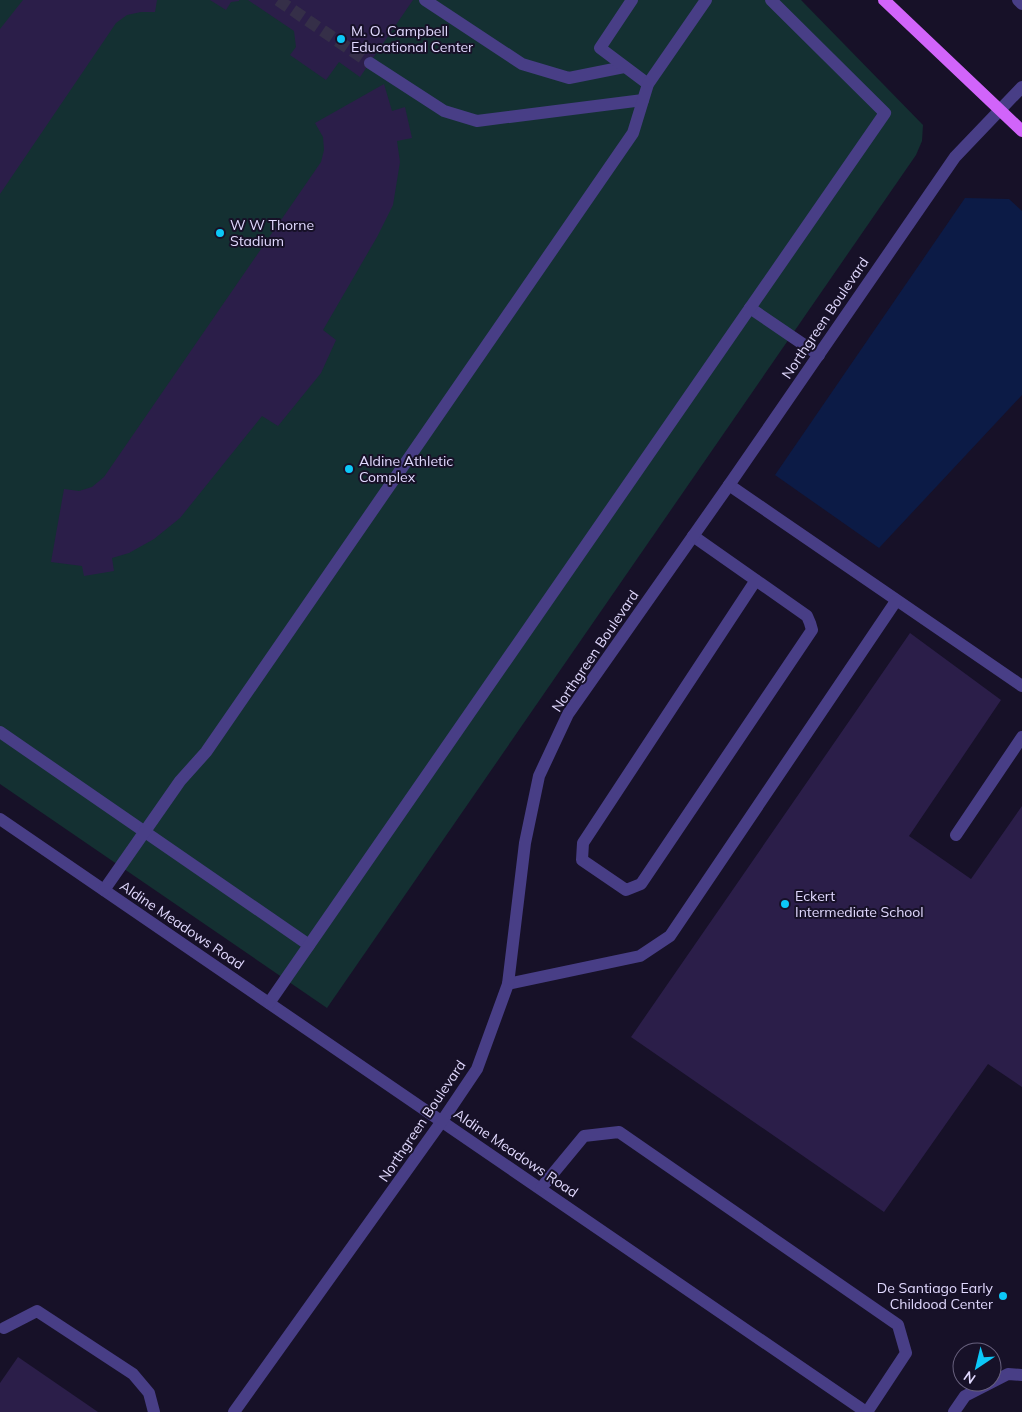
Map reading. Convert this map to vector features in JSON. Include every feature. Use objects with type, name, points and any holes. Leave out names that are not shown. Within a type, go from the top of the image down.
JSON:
[{"type":"main road","points":[[884,0],[1022,132]]},
{"type":"street","points":[[425,0],[522,64],[569,78],[624,67]]},
{"type":"street","points":[[632,0],[600,48],[648,84]]},
{"type":"street","points":[[104,890],[180,781],[206,752],[633,133],[648,84],[706,0]]},
{"type":"street","points":[[269,1003],[885,113],[771,0]]},
{"type":"street","points":[[1018,0],[1022,4]]},
{"type":"street","points":[[370,63],[444,111],[476,120],[643,100]]},
{"type":"street","name":"Northgreen Boulevard","points":[[234,1412],[442,1121],[477,1069],[508,984],[525,843],[539,776],[568,714],[729,485],[955,156],[1001,111],[1022,87]]},
{"type":"street","points":[[750,308],[819,355]]},
{"type":"street","points":[[729,485],[1022,686]]},
{"type":"street","points":[[693,536],[756,580],[806,616],[812,630],[641,884],[626,890],[582,860],[583,843],[756,580]]},
{"type":"street","points":[[508,984],[640,956],[670,936],[896,601]]},
{"type":"street","points":[[0,732],[309,945]]},
{"type":"street","points":[[956,835],[1022,737]]},
{"type":"street","name":"Aldine Meadows Road","points":[[0,819],[867,1412]]},
{"type":"street","points":[[541,1188],[584,1136],[619,1132],[628,1138],[898,1325],[906,1352],[867,1412]]},
{"type":"street","points":[[4,1328],[37,1310],[133,1374],[149,1392],[154,1412]]},
{"type":"street","points":[[954,1412],[965,1396],[1008,1374],[1022,1375]]},
{"type":"green space","name":"Aldine Athletic Complex","points":[[0,0],[801,0],[923,125],[922,141],[916,155],[327,1008],[0,784]]},
{"type":"water","points":[[965,198],[1009,199],[1022,211],[1022,395],[879,548],[775,475]]},
{"type":"building","points":[[23,0],[157,0],[155,12],[127,15],[116,23],[0,194],[0,29]]},
{"type":"building","points":[[210,0],[239,1],[231,2],[226,10]]},
{"type":"building","name":"M. O. Campbell Educational Center","points":[[248,0],[413,0],[360,77],[339,62],[326,80],[290,55],[296,47],[294,31]]},
{"type":"building","points":[[384,84],[392,111],[405,107],[412,138],[397,141],[400,162],[393,205],[377,237],[323,330],[336,340],[321,373],[278,426],[262,416],[180,518],[154,539],[129,553],[112,558],[114,571],[84,576],[82,566],[51,562],[64,489],[79,491],[92,487],[104,477],[321,162],[324,150],[323,137],[315,123]]},
{"type":"building","points":[[910,633],[1001,700],[909,836],[971,879],[1022,806],[1022,1087],[988,1064],[884,1212],[631,1037]]},
{"type":"building","points":[[18,1357],[98,1412],[0,1412],[0,1383]]},
{"type":"tunnel","points":[[278,0],[370,63]]},
{"type":"place","name":"M. O. Campbell Educational Center","points":[[341,39]]},
{"type":"place","name":"W W Thorne Stadium","points":[[220,233]]},
{"type":"place","name":"Aldine Athletic Complex","points":[[349,469]]},
{"type":"place","name":"Eckert Intermediate School","points":[[785,904]]},
{"type":"place","name":"De Santiago Early Childood Center","points":[[1003,1296]]}]
